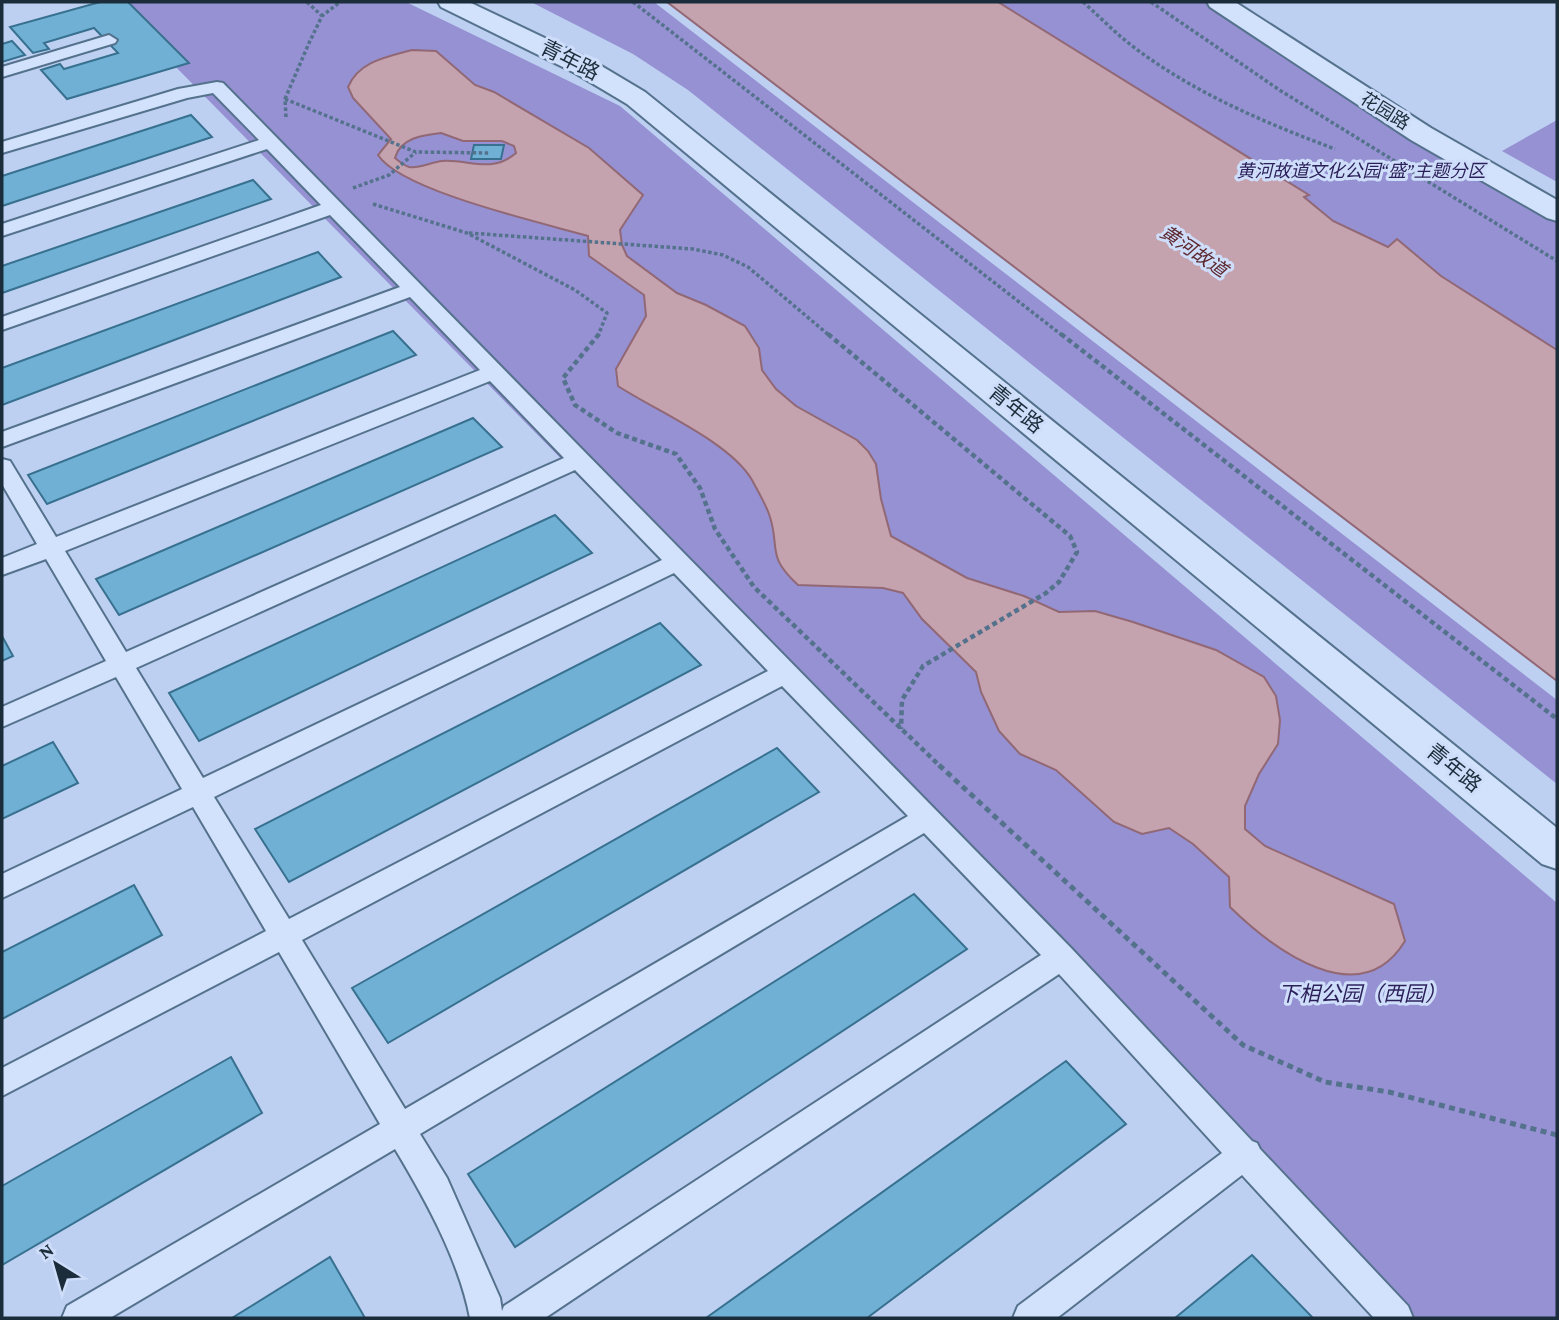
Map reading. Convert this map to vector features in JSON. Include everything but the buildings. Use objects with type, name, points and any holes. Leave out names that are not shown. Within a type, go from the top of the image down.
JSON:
[{"type":"street","name":"青年路","points":[[450,2],[584,67],[636,97],[1557,852]]},
{"type":"street","name":"青年路","points":[[485,2],[607,64],[655,96],[1557,826]]},
{"type":"street","name":"花园路","points":[[1219,2],[1421,134],[1557,212]]},
{"type":"lane","points":[[2,72],[109,40]]},
{"type":"lane","points":[[2,148],[184,93],[218,87],[1061,957],[1246,1153],[1396,1318]]},
{"type":"lane","points":[[2,230],[271,142]]},
{"type":"lane","points":[[2,324],[334,207]]},
{"type":"lane","points":[[2,440],[414,289]]},
{"type":"lane","points":[[2,567],[494,372]]},
{"type":"lane","points":[[2,718],[579,460]]},
{"type":"lane","points":[[2,466],[436,1189],[483,1298],[487,1318]]},
{"type":"lane","points":[[2,887],[678,562]]},
{"type":"lane","points":[[2,1083],[786,673]]},
{"type":"lane","points":[[79,1318],[927,818]]},
{"type":"lane","points":[[516,1318],[1061,957]]},
{"type":"lane","points":[[1030,1318],[1246,1153]]},
{"type":"path","points":[[307,2],[322,16]]},
{"type":"path","points":[[287,122],[285,99],[322,16],[340,2]]},
{"type":"path","points":[[633,2],[1557,719]]},
{"type":"path","points":[[1083,2],[1130,44],[1184,81],[1241,112],[1335,149]]},
{"type":"path","points":[[1151,2],[1281,91],[1557,261]]},
{"type":"path","points":[[285,99],[404,149],[416,152],[489,153]]},
{"type":"path","points":[[356,195],[349,189],[389,174],[416,152]]},
{"type":"path","points":[[363,200],[467,233],[576,290],[607,313],[603,328],[590,349],[563,378],[575,405],[617,433],[676,454],[700,488],[715,529],[754,587],[901,730],[1243,1045],[1325,1082],[1389,1092],[1557,1135]]},
{"type":"path","points":[[467,233],[693,249],[723,255],[748,267],[1070,536],[1077,552],[1059,582],[1046,593],[923,666],[902,700],[901,730]]},
{"type":"green space","name":"下相公园（西园）","points":[[112,2],[406,2],[620,106],[1557,903],[1557,1318],[1406,1318]]},
{"type":"green space","points":[[531,2],[654,2],[1557,700],[1557,784],[688,90],[633,54]]},
{"type":"green space","name":"黄河故道文化公园“盛”主题分区","points":[[998,2],[1207,2],[1425,144],[1557,221],[1557,350],[1441,276],[1397,239],[1388,247],[1333,221],[1304,197],[1308,195]]},
{"type":"green space","points":[[1557,120],[1557,182],[1502,151]]},
{"type":"water","name":"黄河故道","points":[[667,2],[998,2],[1309,195],[1304,197],[1333,221],[1388,247],[1397,239],[1441,276],[1557,350],[1557,681]]},
{"type":"water","points":[[412,50],[436,51],[475,85],[494,92],[589,148],[643,195],[620,230],[627,256],[677,293],[745,326],[759,348],[762,370],[776,389],[796,406],[857,440],[868,451],[876,464],[881,499],[891,536],[967,578],[1024,596],[1059,612],[1095,611],[1133,622],[1216,650],[1264,677],[1276,696],[1280,720],[1278,744],[1259,774],[1245,806],[1245,829],[1265,846],[1394,904],[1405,941],[1386,963],[1365,973],[1341,974],[1317,968],[1292,956],[1248,924],[1230,907],[1229,877],[1193,844],[1169,828],[1142,834],[1114,822],[1056,770],[1020,754],[999,731],[981,692],[976,672],[922,619],[903,593],[883,588],[798,585],[777,558],[769,514],[752,480],[741,466],[710,440],[618,386],[616,369],[646,316],[644,295],[589,256],[588,236],[443,193],[414,181],[392,168],[378,155],[391,139],[353,98],[348,87],[366,66]],"holes":[[[441,133],[463,141],[502,141],[514,146],[516,153],[498,163],[489,164],[442,161],[409,167],[395,158],[402,146],[420,137]]]}]
